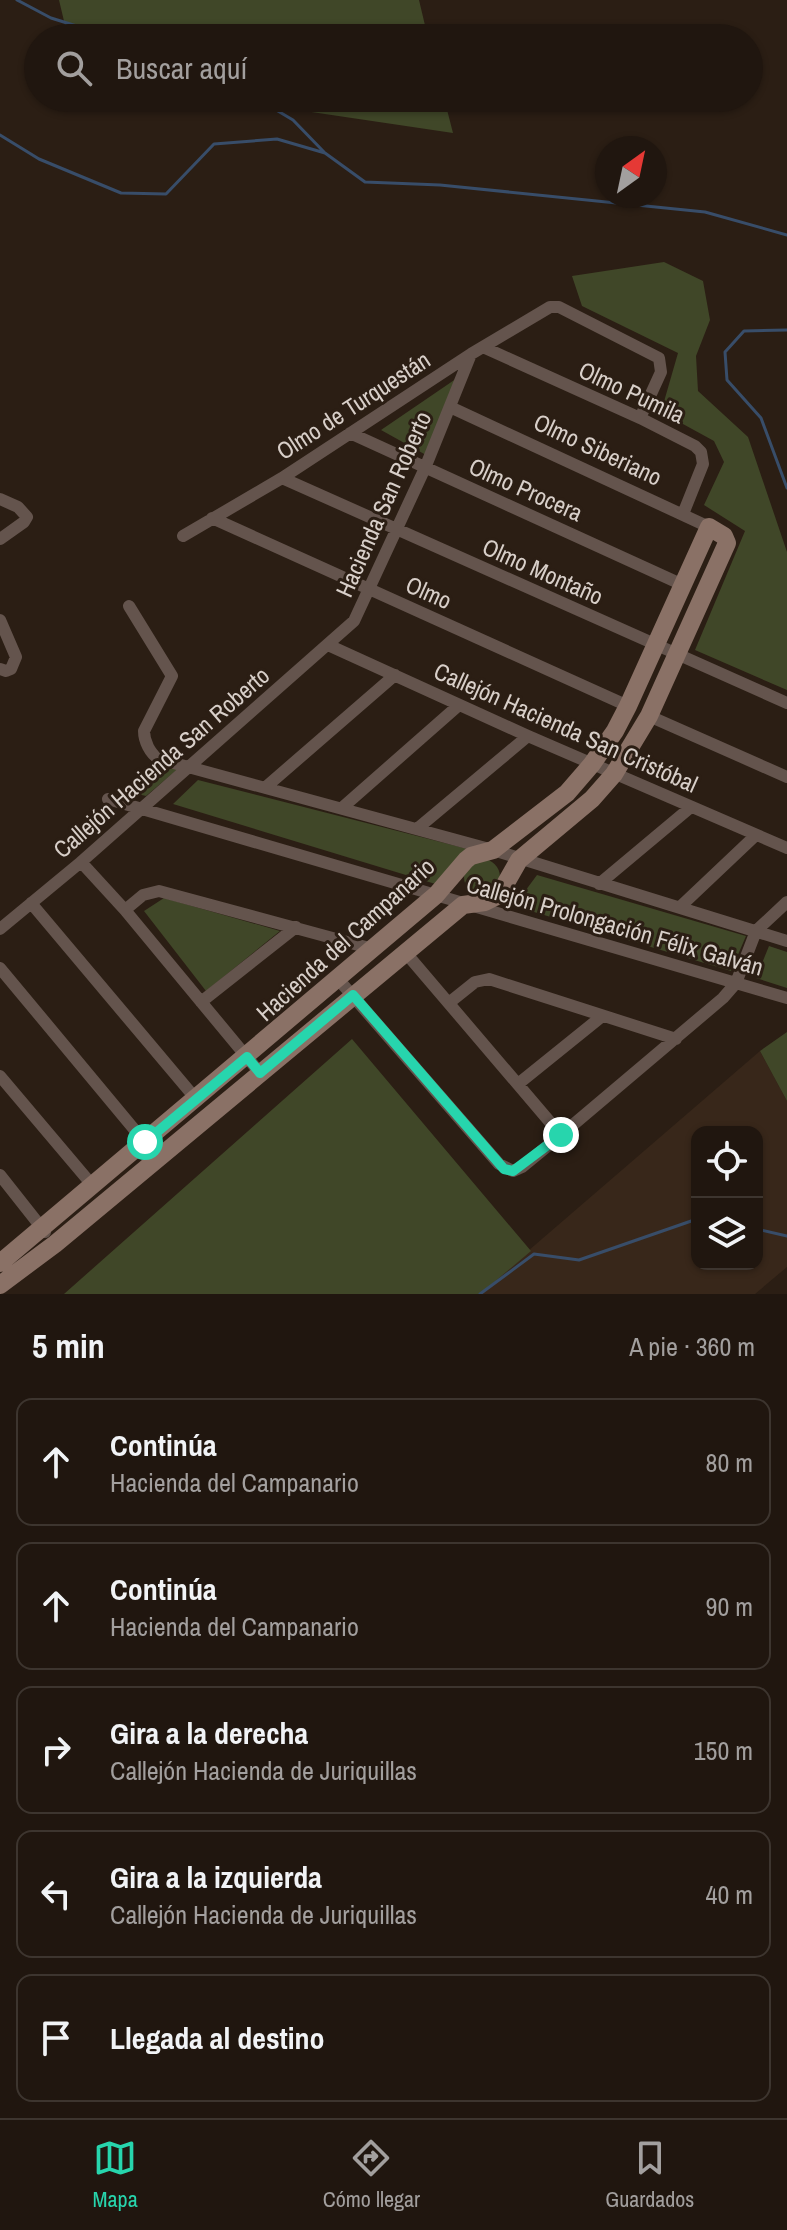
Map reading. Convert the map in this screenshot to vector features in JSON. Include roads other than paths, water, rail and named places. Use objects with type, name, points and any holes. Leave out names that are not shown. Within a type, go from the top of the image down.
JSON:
[{"type":"street","name":"Olmo de Turquestán","points":[[183,536],[282,478],[546,308],[559,307],[659,358],[661,372],[640,418]]},
{"type":"street","name":"Hacienda San Roberto","points":[[350,626],[371,589],[477,351]]},
{"type":"street","name":"Olmo Pumila","points":[[477,351],[640,418],[695,446],[701,452],[703,464],[683,514]]},
{"type":"street","name":"Olmo Siberiano","points":[[450,407],[717,532]]},
{"type":"street","name":"Olmo Procera","points":[[350,433],[683,585]]},
{"type":"street","name":"Olmo Montaño","points":[[282,478],[787,703]]},
{"type":"street","points":[[0,499],[24,512],[27,517],[0,539]]},
{"type":"street","name":"Olmo","points":[[212,518],[628,706]]},
{"type":"street","name":"Hacienda del Campanario","points":[[0,1263],[49,1236],[158,1158],[463,905],[485,902],[499,895],[519,860],[592,799],[614,774],[649,716],[727,543],[717,532],[683,585],[615,731],[567,793],[493,850],[466,860],[436,895],[93,1186],[49,1236],[0,1285]]},
{"type":"street","name":"Callejón Prolongación Félix Galván","points":[[129,606],[172,676],[144,731],[144,738],[159,759],[418,828],[681,906],[787,941]]},
{"type":"street","points":[[0,620],[15,653],[15,664],[8,671],[0,669]]},
{"type":"street","name":"Callejón Hacienda San Roberto","points":[[0,929],[350,626]]},
{"type":"street","name":"Callejón Hacienda San Cristóbal","points":[[328,645],[787,848]]},
{"type":"street","points":[[267,786],[395,675]]},
{"type":"street","points":[[343,807],[459,705]]},
{"type":"street","points":[[649,716],[787,777]]},
{"type":"street","points":[[418,828],[528,736]]},
{"type":"street","name":"Callejón Prolongación Félix Galván","points":[[108,799],[787,998]]},
{"type":"street","points":[[599,884],[691,807]]},
{"type":"street","points":[[681,906],[756,835]]},
{"type":"street","points":[[81,862],[125,910],[260,1073]]},
{"type":"street","points":[[125,910],[143,895],[159,891],[373,949]]},
{"type":"street","points":[[338,979],[504,1169],[513,1171],[561,1135],[723,998],[736,983],[756,931],[787,902]]},
{"type":"street","points":[[31,903],[196,1099]]},
{"type":"street","points":[[201,1002],[296,927]]},
{"type":"street","points":[[405,952],[561,1135]]},
{"type":"street","points":[[0,968],[158,1158]]},
{"type":"street","points":[[450,1002],[475,982],[489,979],[676,1039]]},
{"type":"street","points":[[518,1084],[601,1017]]},
{"type":"street","points":[[0,1076],[93,1186]]},
{"type":"street","points":[[0,1176],[49,1236]]},
{"type":"waterway","points":[[17,0],[51,18],[70,24]]},
{"type":"waterway","points":[[280,112],[293,120],[324,152]]},
{"type":"waterway","points":[[0,135],[39,159],[121,193],[166,194],[214,144],[277,139],[325,153],[365,182],[440,185],[705,212],[787,235]]},
{"type":"waterway","points":[[787,330],[744,331],[725,352],[727,380],[761,418],[787,488]]},
{"type":"waterway","points":[[480,1294],[534,1254],[579,1260],[691,1221]]},
{"type":"waterway","points":[[763,1230],[787,1236]]}]
